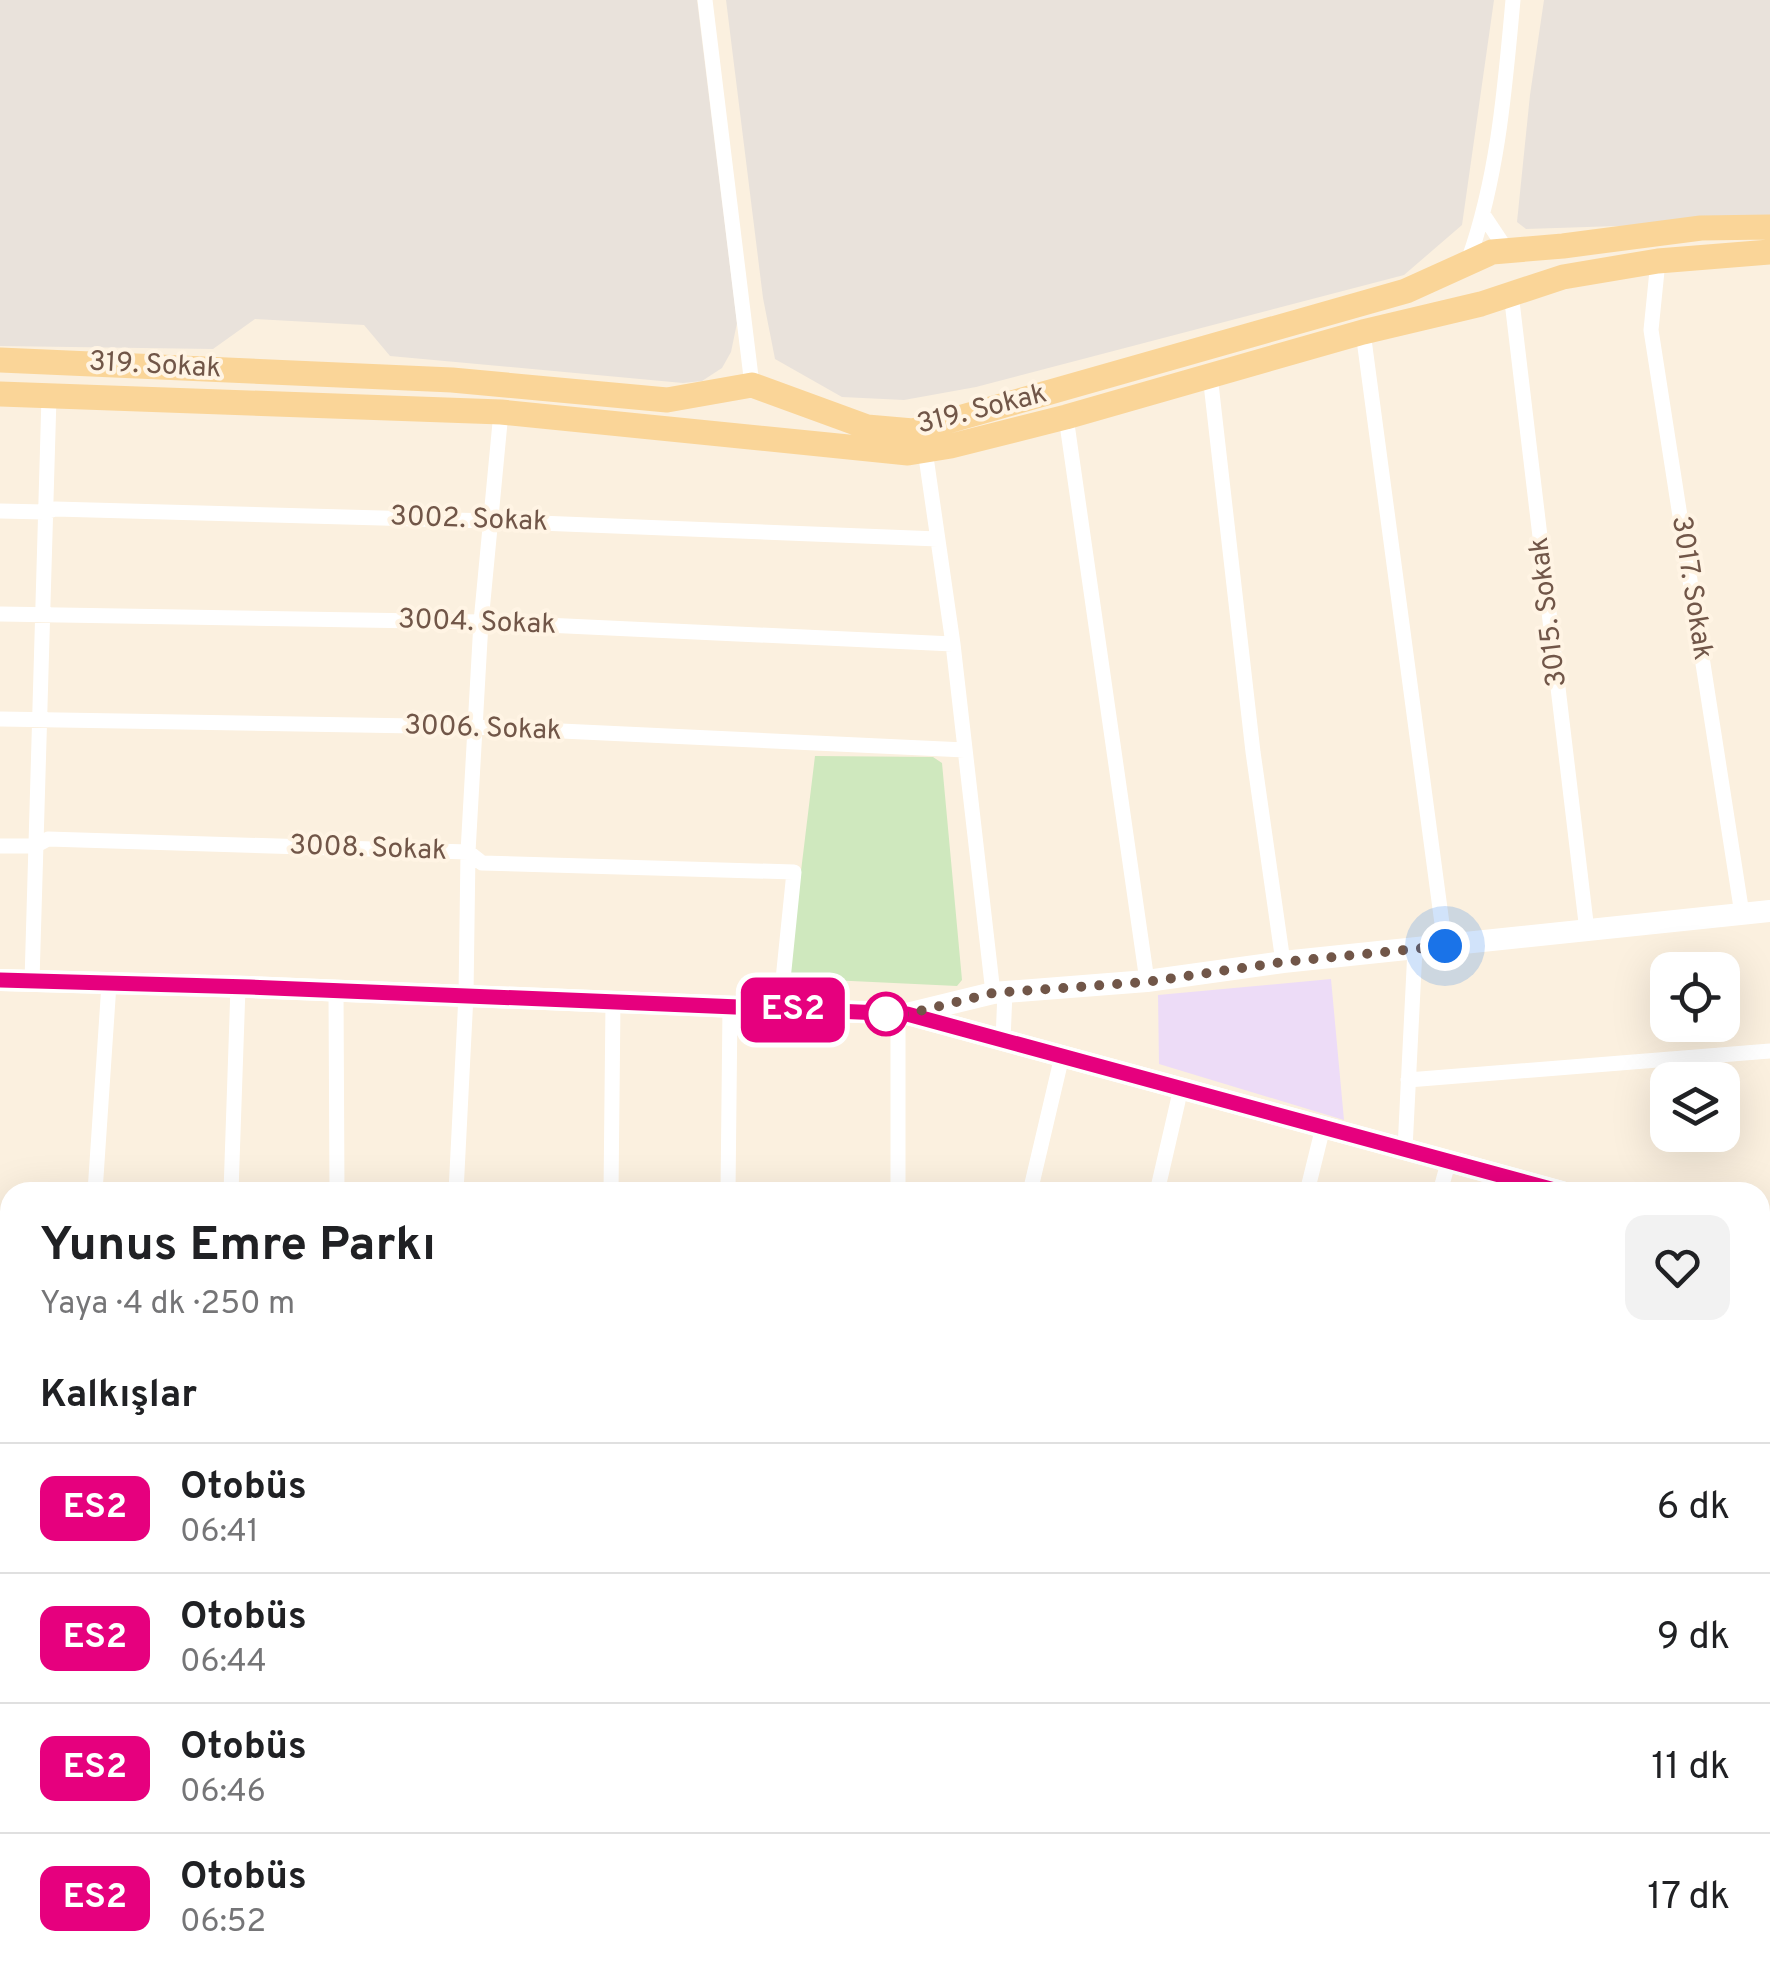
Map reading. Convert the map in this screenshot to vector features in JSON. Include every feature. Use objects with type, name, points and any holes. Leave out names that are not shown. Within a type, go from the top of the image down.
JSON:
[{"type":"main road","name":"319. Sokak","points":[[0,360],[452,380],[667,400],[758,386],[868,427],[913,431],[1406,291],[1468,261],[1506,249],[1563,246],[1700,228],[1770,227]]},
{"type":"main road","points":[[1506,249],[1516,272],[1511,294]]},
{"type":"main road","name":"319. Sokak","points":[[0,394],[501,412],[908,453],[1066,417],[1364,332],[1481,304],[1563,277],[1658,260],[1770,252]]},
{"type":"main road","points":[[1468,261],[1466,289],[1481,304]]},
{"type":"main road","points":[[758,386],[776,401],[778,413],[772,428],[758,438]]},
{"type":"main road","points":[[724,390],[716,406],[716,418],[725,435]]},
{"type":"main road","points":[[903,1014],[999,992],[1146,982],[1283,962],[1770,911]]},
{"type":"main road","points":[[0,980],[903,1014],[1524,1182]]},
{"type":"street","points":[[706,0],[758,386]]},
{"type":"street","points":[[1468,261],[1484,216],[1506,76],[1513,0]]},
{"type":"street","points":[[1484,216],[1506,249]]},
{"type":"street","name":"3017. Sokak","points":[[1658,260],[1651,330],[1742,914]]},
{"type":"street","name":"3015. Sokak","points":[[1511,294],[1586,931]]},
{"type":"street","points":[[1364,332],[1445,946]]},
{"type":"street","points":[[1210,374],[1283,962]]},
{"type":"street","points":[[32,981],[49,396]]},
{"type":"street","points":[[457,1182],[481,622],[501,412]]},
{"type":"street","points":[[1066,417],[1146,982]]},
{"type":"street","points":[[925,450],[1003,1040]]},
{"type":"street","name":"3002. Sokak","points":[[0,511],[45,512],[55,508],[490,520],[938,539]]},
{"type":"street","name":"3004. Sokak","points":[[0,614],[481,622],[953,644]]},
{"type":"street","name":"3006. Sokak","points":[[0,719],[475,727],[965,750]]},
{"type":"street","name":"3008. Sokak","points":[[0,846],[35,846],[48,839],[468,852],[482,863],[794,872],[780,1009]]},
{"type":"street","points":[[1405,1150],[1415,948]]},
{"type":"street","points":[[97,1182],[109,984]]},
{"type":"street","points":[[231,1182],[238,987]]},
{"type":"street","points":[[336,990],[337,1182]]},
{"type":"street","points":[[610,1182],[613,1002]]},
{"type":"street","points":[[728,1182],[730,1007]]},
{"type":"street","points":[[898,1182],[903,1014]]},
{"type":"street","points":[[1408,1080],[1770,1051]]},
{"type":"street","points":[[1032,1182],[1062,1056]]},
{"type":"street","points":[[1160,1182],[1180,1088]]},
{"type":"street","points":[[1310,1182],[1323,1127]]},
{"type":"street","points":[[1443,1182],[1448,1162]]},
{"type":"shaded area","points":[[0,0],[697,0],[737,323],[731,352],[722,368],[702,381],[683,383],[390,356],[364,325],[255,319],[213,349],[0,346]]},
{"type":"shaded area","points":[[726,0],[1494,0],[1462,225],[1404,275],[976,387],[904,400],[842,397],[775,359],[763,298]]},
{"type":"shaded area","points":[[1544,0],[1770,0],[1770,221],[1526,229],[1517,222]]},
{"type":"shaded area","points":[[1331,979],[1344,1120],[1159,1064],[1158,995]]},
{"type":"green space","points":[[815,756],[933,757],[942,763],[962,980],[957,986],[788,978]]},
{"type":"bus line","name":"ES2","points":[[0,980],[907,1014],[1524,1182]]},
{"type":"route","points":[[886,1014],[907,1014],[993,993],[1146,982],[1283,962],[1445,946]]}]
